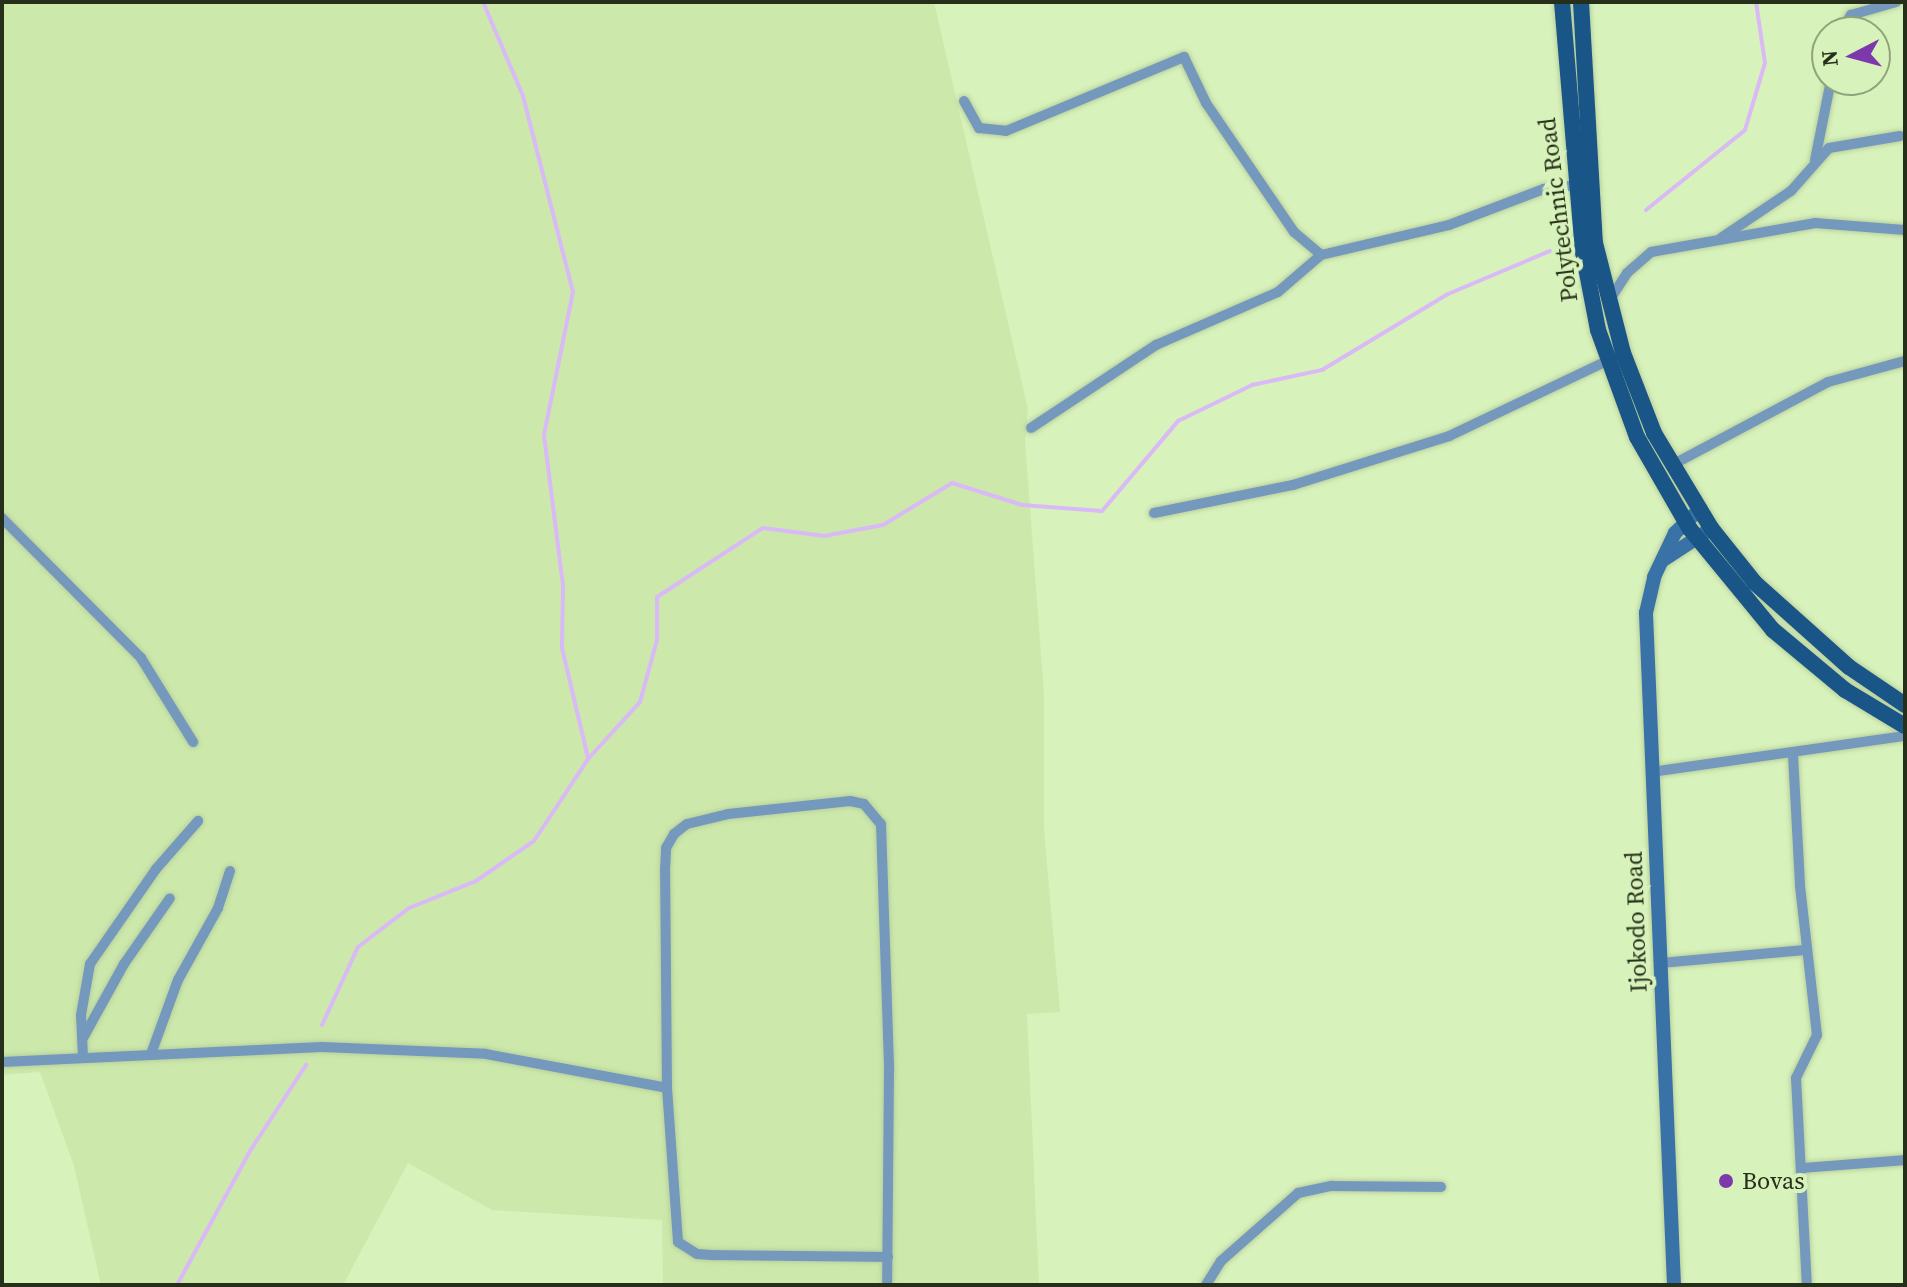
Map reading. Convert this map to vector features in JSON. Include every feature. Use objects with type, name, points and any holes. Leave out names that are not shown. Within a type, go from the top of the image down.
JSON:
[{"type":"main road","name":"Polytechnic Road","points":[[1562,2],[1583,252],[1607,361],[1637,437],[1697,538],[1773,630],[1845,690],[1905,726]]},
{"type":"main road","name":"Polytechnic Road","points":[[1581,2],[1595,243],[1640,404],[1672,465],[1711,528],[1795,622],[1905,705]]},
{"type":"main road","name":"Ijokodo Road","points":[[1674,1285],[1646,613],[1663,560],[1685,520],[1700,509]]},
{"type":"main road","points":[[1663,560],[1711,528]]},
{"type":"street","points":[[1850,16],[1896,2]]},
{"type":"street","points":[[964,101],[979,128],[1006,131],[1184,57],[1206,103],[1294,232],[1321,255]]},
{"type":"street","points":[[1815,163],[1828,96]]},
{"type":"street","points":[[1716,241],[1791,191],[1815,163],[1841,143],[1900,136]]},
{"type":"street","points":[[1031,428],[1156,345],[1278,292],[1321,255],[1449,225],[1544,189],[1576,185]]},
{"type":"street","points":[[1609,302],[1627,273],[1651,252],[1815,223],[1905,230]]},
{"type":"street","points":[[1154,513],[1293,485],[1449,436],[1607,361]]},
{"type":"street","points":[[1672,465],[1828,382],[1905,361]]},
{"type":"street","points":[[2,518],[141,658],[193,742]]},
{"type":"street","points":[[1651,772],[1793,755],[1905,736]]},
{"type":"street","points":[[1793,755],[1805,950],[1817,1035],[1796,1078],[1807,1285]]},
{"type":"street","points":[[887,1285],[888,1257],[889,1056],[881,824],[875,811],[850,801],[728,814],[687,824],[674,834],[666,848],[665,870],[667,1088],[678,1242],[697,1254],[711,1255],[888,1257]]},
{"type":"street","points":[[83,1057],[90,964],[156,869],[198,821]]},
{"type":"street","points":[[151,1054],[178,980],[218,908],[230,871]]},
{"type":"street","points":[[82,1040],[124,964],[170,898]]},
{"type":"street","points":[[1660,963],[1805,950]]},
{"type":"street","points":[[2,1062],[322,1047],[486,1054],[667,1088]]},
{"type":"street","points":[[1802,1168],[1905,1160]]},
{"type":"street","points":[[1206,1285],[1221,1261],[1298,1193],[1332,1186],[1441,1187]]},
{"type":"shaded area","points":[[2,2],[934,2],[1028,409],[1025,441],[1044,694],[1044,829],[1060,1012],[1027,1014],[1039,1285],[663,1285],[662,1220],[492,1210],[408,1163],[343,1285],[101,1285],[74,1166],[40,1072],[2,1075]]},
{"type":"waterway","points":[[483,2],[523,96],[573,292],[544,435],[563,585],[562,648],[588,758]]},
{"type":"waterway","points":[[1646,210],[1745,130],[1765,63],[1756,2]]},
{"type":"waterway","points":[[322,1025],[358,947],[409,908],[476,881],[534,841],[588,759],[640,702],[657,640],[657,597],[763,528],[824,536],[883,525],[952,483],[1022,505],[1102,511],[1178,421],[1252,385],[1322,370],[1448,294],[1550,251]]},
{"type":"waterway","points":[[177,1285],[250,1151],[306,1065]]},
{"type":"place","name":"Bovas","points":[[1726,1181]]}]
